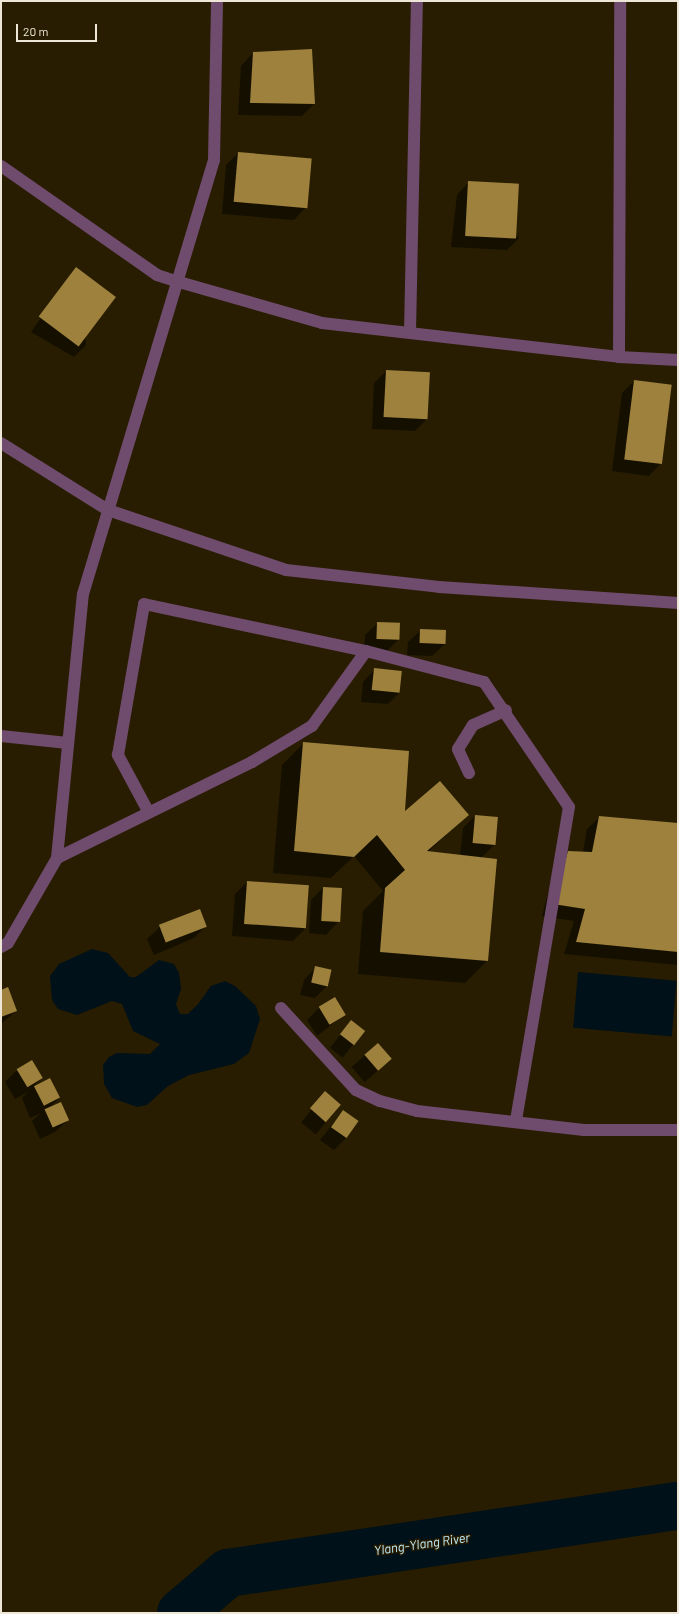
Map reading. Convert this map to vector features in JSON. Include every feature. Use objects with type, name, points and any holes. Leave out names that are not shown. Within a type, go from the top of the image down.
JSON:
[{"type":"street","points":[[1,947],[8,943],[57,858],[83,594],[179,282],[214,160],[217,1]]},
{"type":"street","points":[[410,332],[417,1]]},
{"type":"street","points":[[619,357],[620,1]]},
{"type":"street","points":[[1,166],[157,275],[179,282],[322,322],[619,357],[678,360]]},
{"type":"street","points":[[1,443],[108,510],[286,570],[439,588],[678,603]]},
{"type":"street","points":[[148,811],[118,755],[144,604],[366,651],[484,682],[506,710],[569,807],[516,1120]]},
{"type":"street","points":[[57,858],[148,811],[252,762],[312,726],[366,651]]},
{"type":"street","points":[[469,773],[458,749],[473,725],[506,710]]},
{"type":"street","points":[[1,736],[68,743]]},
{"type":"street","points":[[281,1008],[356,1090],[417,1111],[516,1120],[584,1130],[678,1130]]},
{"type":"shaded area","points":[[92,949],[108,953],[130,977],[136,977],[159,960],[174,964],[179,973],[181,989],[176,1004],[180,1014],[188,1014],[198,1004],[211,986],[225,981],[235,986],[256,1006],[260,1019],[249,1053],[234,1064],[189,1075],[168,1086],[147,1105],[137,1107],[112,1098],[104,1084],[103,1065],[109,1057],[117,1053],[150,1054],[160,1044],[133,1031],[122,1004],[112,1001],[77,1015],[58,1009],[52,1000],[50,976],[59,964]]},
{"type":"shaded area","points":[[578,972],[677,981],[672,1036],[573,1028]]},
{"type":"building","points":[[312,49],[315,104],[250,103],[253,52]]},
{"type":"building","points":[[238,152],[312,158],[307,208],[234,202]]},
{"type":"building","points":[[468,181],[519,184],[516,239],[465,236]]},
{"type":"building","points":[[76,267],[116,297],[79,347],[39,317]]},
{"type":"building","points":[[386,370],[430,372],[427,419],[384,417]]},
{"type":"building","points":[[634,380],[672,385],[662,464],[624,459]]},
{"type":"building","points":[[377,622],[400,623],[399,640],[376,639]]},
{"type":"building","points":[[420,629],[446,630],[445,644],[420,643]]},
{"type":"building","points":[[374,668],[402,671],[400,693],[372,690]]},
{"type":"building","points":[[303,742],[409,751],[405,811],[440,781],[469,815],[427,851],[497,859],[488,961],[380,952],[385,888],[405,870],[377,835],[354,857],[294,851]]},
{"type":"building","points":[[475,815],[498,817],[495,845],[473,843]]},
{"type":"building","points":[[599,816],[678,823],[678,952],[576,942],[585,909],[553,904],[568,851],[592,852]]},
{"type":"building","points":[[247,881],[309,885],[306,928],[244,924]]},
{"type":"building","points":[[323,887],[342,888],[340,922],[321,921]]},
{"type":"building","points":[[200,909],[207,927],[166,943],[159,925]]},
{"type":"building","points":[[315,966],[332,970],[328,986],[311,983]]},
{"type":"building","points":[[8,987],[17,1011],[1,1017],[1,990]]},
{"type":"building","points":[[335,997],[346,1015],[330,1025],[319,1007]]},
{"type":"building","points":[[351,1020],[365,1031],[354,1045],[340,1034]]},
{"type":"building","points":[[378,1043],[392,1059],[378,1071],[364,1055]]},
{"type":"building","points":[[32,1060],[43,1078],[27,1087],[17,1069]]},
{"type":"building","points":[[50,1078],[60,1098],[44,1106],[34,1086]]},
{"type":"building","points":[[325,1091],[341,1105],[326,1122],[310,1108]]},
{"type":"building","points":[[61,1102],[69,1120],[53,1128],[45,1109]]},
{"type":"building","points":[[343,1110],[359,1121],[347,1138],[331,1127]]},
{"type":"waterway","name":"Ylang-Ylang River","points":[[181,1613],[228,1573],[678,1506]]}]
